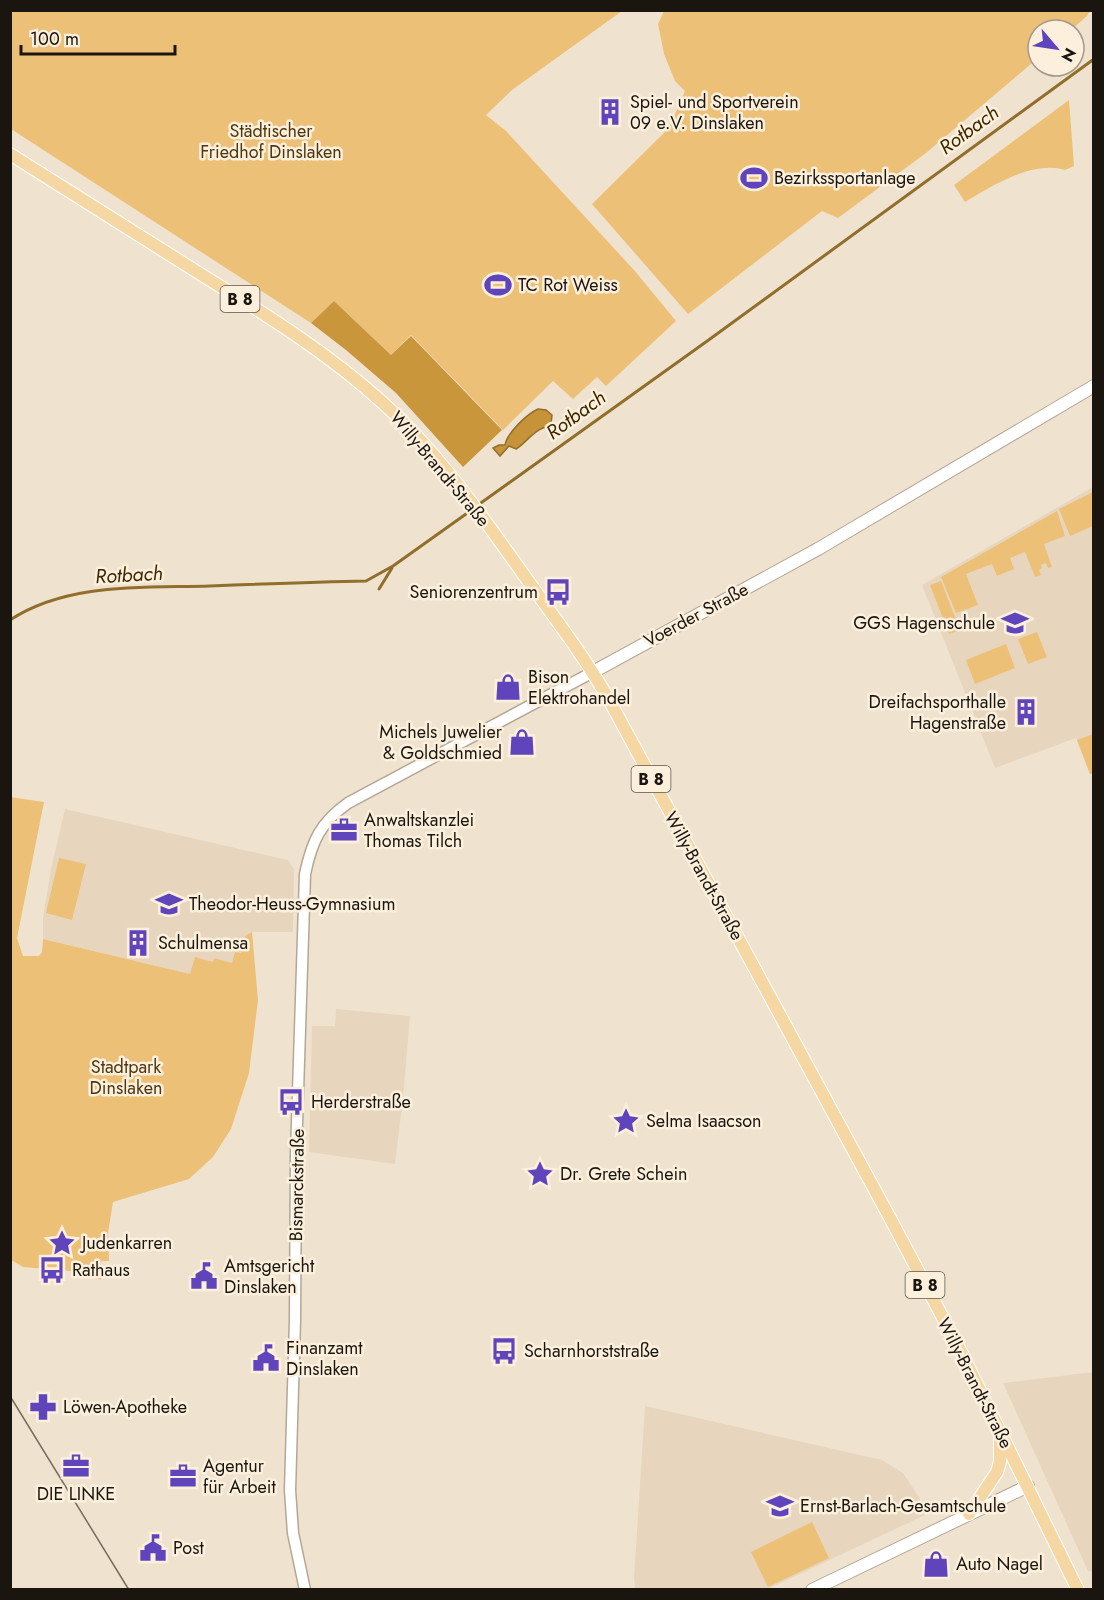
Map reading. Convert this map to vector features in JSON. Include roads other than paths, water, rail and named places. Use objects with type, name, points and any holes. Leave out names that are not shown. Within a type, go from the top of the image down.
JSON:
[{"type":"main road","name":"Willy-Brandt-Straße","points":[[10,154],[287,328],[341,367],[409,429],[484,520],[593,672],[961,1352],[1078,1590]]},
{"type":"main road","name":"Voerder Straße","points":[[593,672],[810,554],[1094,386]]},
{"type":"main road","points":[[969,1514],[998,1472],[1000,1434]]},
{"type":"main road","points":[[812,1590],[1028,1486]]},
{"type":"street","name":"Voerder Straße","points":[[309,852],[318,831],[336,811],[348,803],[593,672]]},
{"type":"street","name":"Bismarckstraße","points":[[305,1590],[293,1533],[290,1490],[295,1320],[296,1154],[305,874],[309,852]]},
{"type":"waterway","name":"Rotbach","points":[[478,505],[1094,59]]},
{"type":"waterway","name":"Rotbach","points":[[10,620],[56,599],[107,589],[366,581],[393,566],[473,509]]},
{"type":"waterway","points":[[379,589],[392,568]]},
{"type":"tram line","points":[[10,1396],[129,1590]]},
{"type":"place","name":"Spiel- und Sportverein 09 e.V. Dinslaken","points":[[610,112]]},
{"type":"place","name":"Bezirkssportanlage","points":[[754,178]]},
{"type":"place","name":"TC Rot Weiss","points":[[498,285]]},
{"type":"place","name":"Seniorenzentrum","points":[[558,592]]},
{"type":"place","name":"GGS Hagenschule","points":[[1015,623]]},
{"type":"place","name":"Bison Elektrohandel","points":[[508,687]]},
{"type":"place","name":"Dreifachsporthalle Hagenstraße","points":[[1026,712]]},
{"type":"place","name":"Michels Juwelier & Goldschmied","points":[[522,742]]},
{"type":"place","name":"Anwaltskanzlei Thomas Tilch","points":[[344,830]]},
{"type":"place","name":"Theodor-Heuss-Gymnasium","points":[[169,904]]},
{"type":"place","name":"Schulmensa","points":[[138,943]]},
{"type":"place","name":"Herderstraße","points":[[291,1102]]},
{"type":"place","name":"Selma Isaacson","points":[[626,1121]]},
{"type":"place","name":"Dr. Grete Schein","points":[[540,1174]]},
{"type":"place","name":"Judenkarren","points":[[62,1243]]},
{"type":"place","name":"Rathaus","points":[[52,1270]]},
{"type":"place","name":"Amtsgericht Dinslaken","points":[[204,1276]]},
{"type":"place","name":"Scharnhorststraße","points":[[504,1351]]},
{"type":"place","name":"Finanzamt Dinslaken","points":[[266,1358]]},
{"type":"place","name":"Löwen-Apotheke","points":[[43,1407]]},
{"type":"place","name":"DIE LINKE","points":[[76,1466]]},
{"type":"place","name":"Agentur für Arbeit","points":[[183,1476]]},
{"type":"place","name":"Ernst-Barlach-Gesamtschule","points":[[780,1506]]},
{"type":"place","name":"Post","points":[[153,1548]]},
{"type":"place","name":"Auto Nagel","points":[[936,1564]]},
{"type":"park label","name":"Städtischer Friedhof Dinslaken","points":[[271,141]]},
{"type":"park label","name":"Stadtpark Dinslaken","points":[[126,1077]]}]
